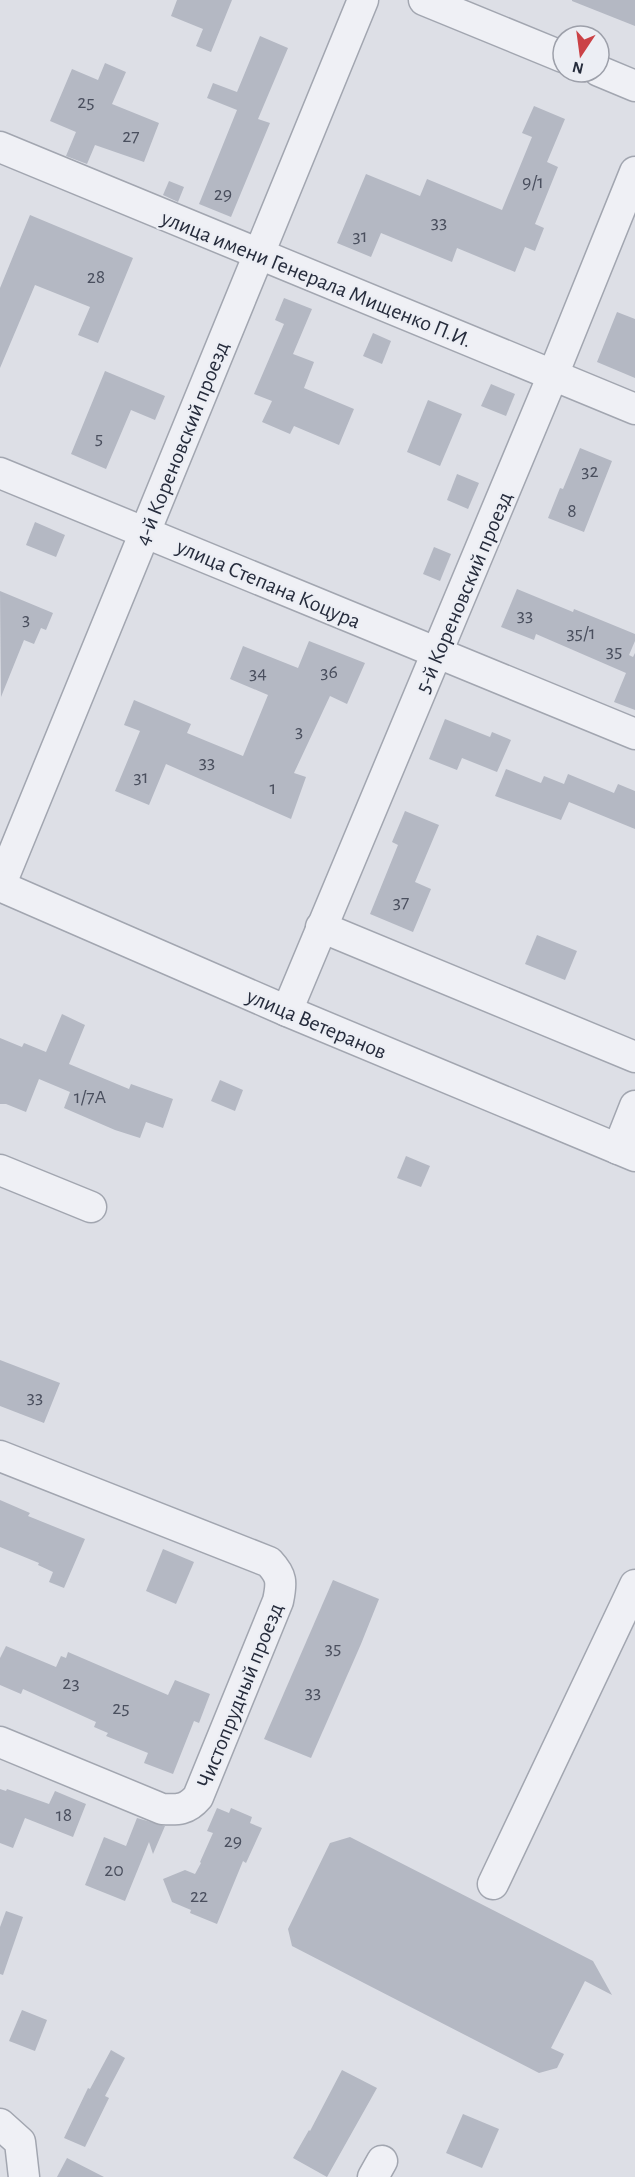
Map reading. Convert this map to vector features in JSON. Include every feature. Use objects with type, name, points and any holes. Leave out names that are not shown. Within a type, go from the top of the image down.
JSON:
[{"type":"street","name":"4-й Кореновский проезд","points":[[0,886],[363,0]]},
{"type":"street","points":[[424,0],[551,52]]},
{"type":"street","points":[[611,76],[635,86]]},
{"type":"street","name":"улица имени Генерала Мищенко П.И.","points":[[0,147],[635,409]]},
{"type":"street","name":"5-й Кореновский проезд","points":[[287,1011],[553,375],[635,172]]},
{"type":"street","name":"улица Степана Коцура","points":[[0,473],[635,734]]},
{"type":"street","name":"улица Ветеранов","points":[[0,886],[629,1156]]},
{"type":"street","name":"улица Ветеранов","points":[[0,902],[629,1156]]},
{"type":"street","points":[[321,927],[635,1057]]},
{"type":"street","points":[[629,1156],[635,1106]]},
{"type":"street","points":[[0,1170],[90,1207]]},
{"type":"street","name":"Чистопрудный проезд","points":[[0,1456],[269,1562],[278,1571],[282,1585],[278,1601],[198,1797],[190,1807],[177,1810],[162,1809],[0,1742]]},
{"type":"street","points":[[493,1884],[635,1585]]},
{"type":"street","points":[[0,2124],[20,2142],[24,2177]]},
{"type":"building","points":[[177,0],[232,0],[211,52],[196,46],[203,29],[171,16]]},
{"type":"building","points":[[635,0],[635,26],[572,1]]},
{"type":"building","points":[[260,36],[288,48],[258,119],[270,123],[231,217],[199,204],[237,110],[207,98],[213,83],[237,92]]},
{"type":"building","points":[[105,63],[126,72],[112,104],[159,123],[144,162],[95,145],[87,164],[66,156],[76,132],[50,121],[72,69],[98,80]]},
{"type":"building","points":[[534,106],[565,119],[547,162],[558,167],[535,224],[544,228],[535,251],[525,247],[515,272],[457,248],[452,262],[381,233],[371,257],[337,243],[366,174],[420,196],[427,179],[502,210],[532,137],[522,133]]},
{"type":"building","points":[[169,181],[184,187],[178,202],[163,195]]},
{"type":"building","points":[[30,215],[133,258],[98,343],[78,335],[90,307],[35,285],[0,368],[0,288]]},
{"type":"building","points":[[284,298],[312,309],[293,354],[314,362],[304,388],[354,409],[339,445],[294,426],[290,434],[262,422],[272,401],[254,394],[284,324],[275,320]]},
{"type":"building","points":[[617,312],[635,319],[635,378],[597,362]]},
{"type":"building","points":[[373,333],[391,341],[382,364],[363,356]]},
{"type":"building","points":[[105,371],[165,396],[155,420],[131,410],[106,469],[71,454]]},
{"type":"building","points":[[491,384],[515,394],[506,416],[481,406]]},
{"type":"building","points":[[428,400],[462,414],[440,466],[407,452]]},
{"type":"building","points":[[580,448],[612,461],[584,532],[548,518]]},
{"type":"building","points":[[457,474],[479,483],[468,509],[447,500]]},
{"type":"building","points":[[35,522],[65,535],[56,557],[26,545]]},
{"type":"building","points":[[434,547],[451,554],[440,581],[423,574]]},
{"type":"building","points":[[517,589],[635,634],[635,641],[629,655],[633,657],[635,653],[635,710],[614,702],[626,673],[536,634],[534,640],[501,627]]},
{"type":"building","points":[[0,591],[53,613],[46,630],[41,628],[34,644],[24,640],[1,697]]},
{"type":"building","points":[[309,641],[365,663],[347,704],[330,696],[294,773],[306,777],[291,819],[166,764],[149,805],[115,791],[140,731],[124,725],[134,700],[191,724],[187,733],[243,756],[268,695],[230,679],[243,646],[298,668]]},
{"type":"building","points":[[445,719],[490,737],[492,732],[511,740],[497,772],[462,758],[457,770],[429,759]]},
{"type":"building","points":[[506,769],[541,783],[544,776],[564,784],[568,774],[614,793],[618,784],[635,791],[635,829],[569,802],[561,820],[495,796]]},
{"type":"building","points":[[405,811],[439,825],[415,882],[431,889],[413,932],[370,914],[398,845],[392,842]]},
{"type":"building","points":[[537,935],[577,951],[565,980],[525,964]]},
{"type":"building","points":[[62,1014],[85,1025],[69,1064],[129,1089],[131,1084],[173,1099],[163,1128],[146,1122],[140,1138],[115,1130],[64,1108],[70,1092],[39,1079],[26,1112],[0,1104],[0,1038],[22,1047],[24,1043],[46,1052]]},
{"type":"building","points":[[220,1080],[243,1090],[235,1111],[211,1101]]},
{"type":"building","points":[[406,1156],[430,1166],[421,1187],[397,1178]]},
{"type":"building","points":[[0,1360],[60,1383],[44,1423],[0,1406]]},
{"type":"building","points":[[0,1500],[30,1513],[28,1516],[85,1539],[64,1588],[49,1582],[53,1572],[38,1565],[39,1563],[0,1547]]},
{"type":"building","points":[[163,1549],[194,1562],[176,1604],[146,1591]]},
{"type":"building","points":[[333,1580],[379,1599],[311,1758],[264,1739]]},
{"type":"building","points":[[6,1646],[56,1667],[61,1656],[66,1658],[68,1652],[168,1695],[175,1680],[210,1694],[199,1723],[194,1721],[173,1774],[144,1763],[148,1753],[106,1736],[108,1733],[94,1727],[96,1722],[23,1689],[21,1694],[0,1685],[0,1658]]},
{"type":"building","points":[[0,1789],[6,1791],[7,1789],[49,1804],[55,1791],[86,1804],[73,1837],[25,1818],[13,1848],[0,1843]]},
{"type":"building","points":[[217,1808],[229,1813],[231,1808],[252,1817],[250,1823],[262,1828],[246,1863],[243,1861],[217,1924],[190,1913],[191,1910],[172,1902],[163,1879],[185,1870],[195,1874],[213,1833],[207,1831]]},
{"type":"building","points":[[137,1818],[165,1826],[153,1854],[149,1842],[125,1901],[85,1885],[104,1837],[126,1846]]},
{"type":"building","points":[[350,1837],[593,1961],[612,1995],[585,1981],[551,2048],[564,2054],[557,2068],[539,2073],[292,1946],[288,1929],[330,1843]]},
{"type":"building","points":[[6,1911],[23,1917],[3,1975],[0,1974],[0,1927]]},
{"type":"building","points":[[22,2010],[47,2020],[35,2051],[9,2041]]},
{"type":"building","points":[[111,2050],[125,2058],[105,2096],[109,2098],[85,2147],[64,2138],[88,2088],[90,2089]]},
{"type":"building","points":[[342,2070],[377,2088],[327,2177],[293,2158]]},
{"type":"building","points":[[463,2114],[499,2129],[482,2168],[446,2153]]},
{"type":"building","points":[[67,2158],[104,2177],[57,2177]]}]
